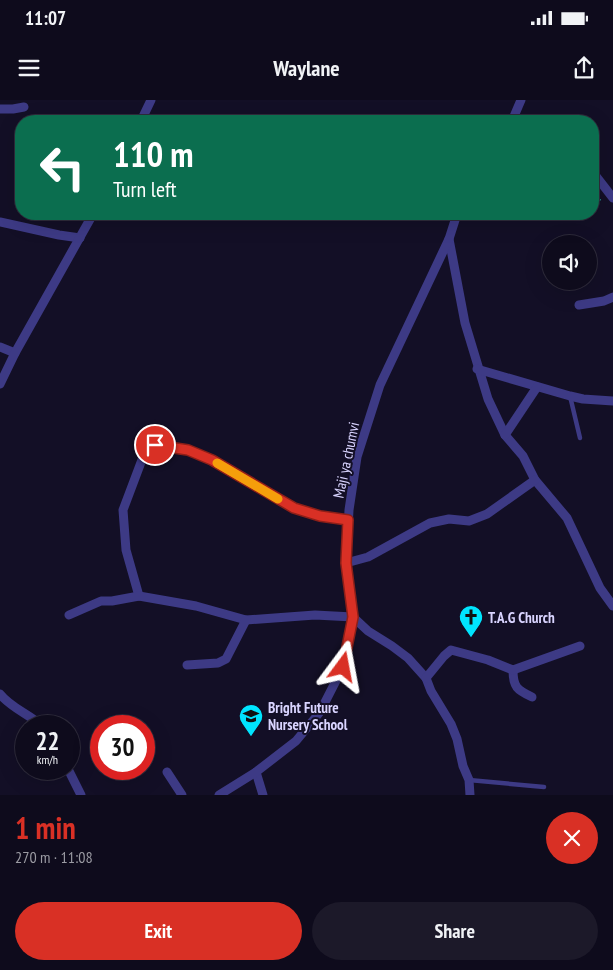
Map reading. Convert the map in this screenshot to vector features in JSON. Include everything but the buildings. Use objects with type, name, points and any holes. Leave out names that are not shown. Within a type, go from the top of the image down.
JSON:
[{"type":"street","points":[[144,115],[151,100]]},
{"type":"street","points":[[515,115],[521,100]]},
{"type":"street","points":[[0,110],[24,106]]},
{"type":"street","points":[[599,180],[613,198]]},
{"type":"street","points":[[0,384],[15,353],[90,220]]},
{"type":"street","name":"Maji ya chumvi","points":[[219,795],[256,772],[296,741],[320,712],[343,667],[353,617],[346,563],[348,520],[357,457],[380,384],[449,239],[456,220]]},
{"type":"street","points":[[0,222],[80,238]]},
{"type":"street","points":[[449,239],[461,308],[488,399],[505,434],[523,456],[535,480],[567,518],[600,588],[613,606]]},
{"type":"street","points":[[579,305],[604,301],[613,297]]},
{"type":"street","points":[[0,347],[15,353]]},
{"type":"street","points":[[478,369],[570,396],[613,401]]},
{"type":"street","points":[[505,434],[537,387]]},
{"type":"street","points":[[139,596],[126,550],[123,510],[147,448],[152,445],[188,450],[212,460],[294,508],[320,516],[348,520]]},
{"type":"street","points":[[346,563],[368,557],[430,523],[450,519],[469,521],[487,514],[535,480]]},
{"type":"street","points":[[69,614],[101,601],[139,596],[196,606],[246,620],[314,615],[353,617],[368,631],[408,658],[426,678],[457,739],[463,766],[469,780],[470,795]]},
{"type":"street","points":[[187,665],[218,663],[226,660],[246,620]]},
{"type":"street","points":[[426,678],[451,650],[488,660],[513,670],[580,646]]},
{"type":"street","points":[[513,670],[513,682],[520,691],[532,697]]},
{"type":"street","points":[[0,694],[6,701],[28,715]]},
{"type":"street","points":[[167,772],[182,795]]},
{"type":"street","points":[[256,772],[263,795]]},
{"type":"street","points":[[74,780],[81,795]]},
{"type":"lane","points":[[570,396],[580,438]]},
{"type":"lane","points":[[469,780],[544,787]]},
{"type":"slow traffic","points":[[217,463],[278,499]]},
{"type":"place","name":"T.A.G Church","points":[[471,638]]},
{"type":"place","name":"Bright Future Nursery School","points":[[251,737]]},
{"type":"route","points":[[155,445],[188,450],[212,460],[294,508],[320,516],[348,520],[346,563],[353,617],[343,667]]}]
